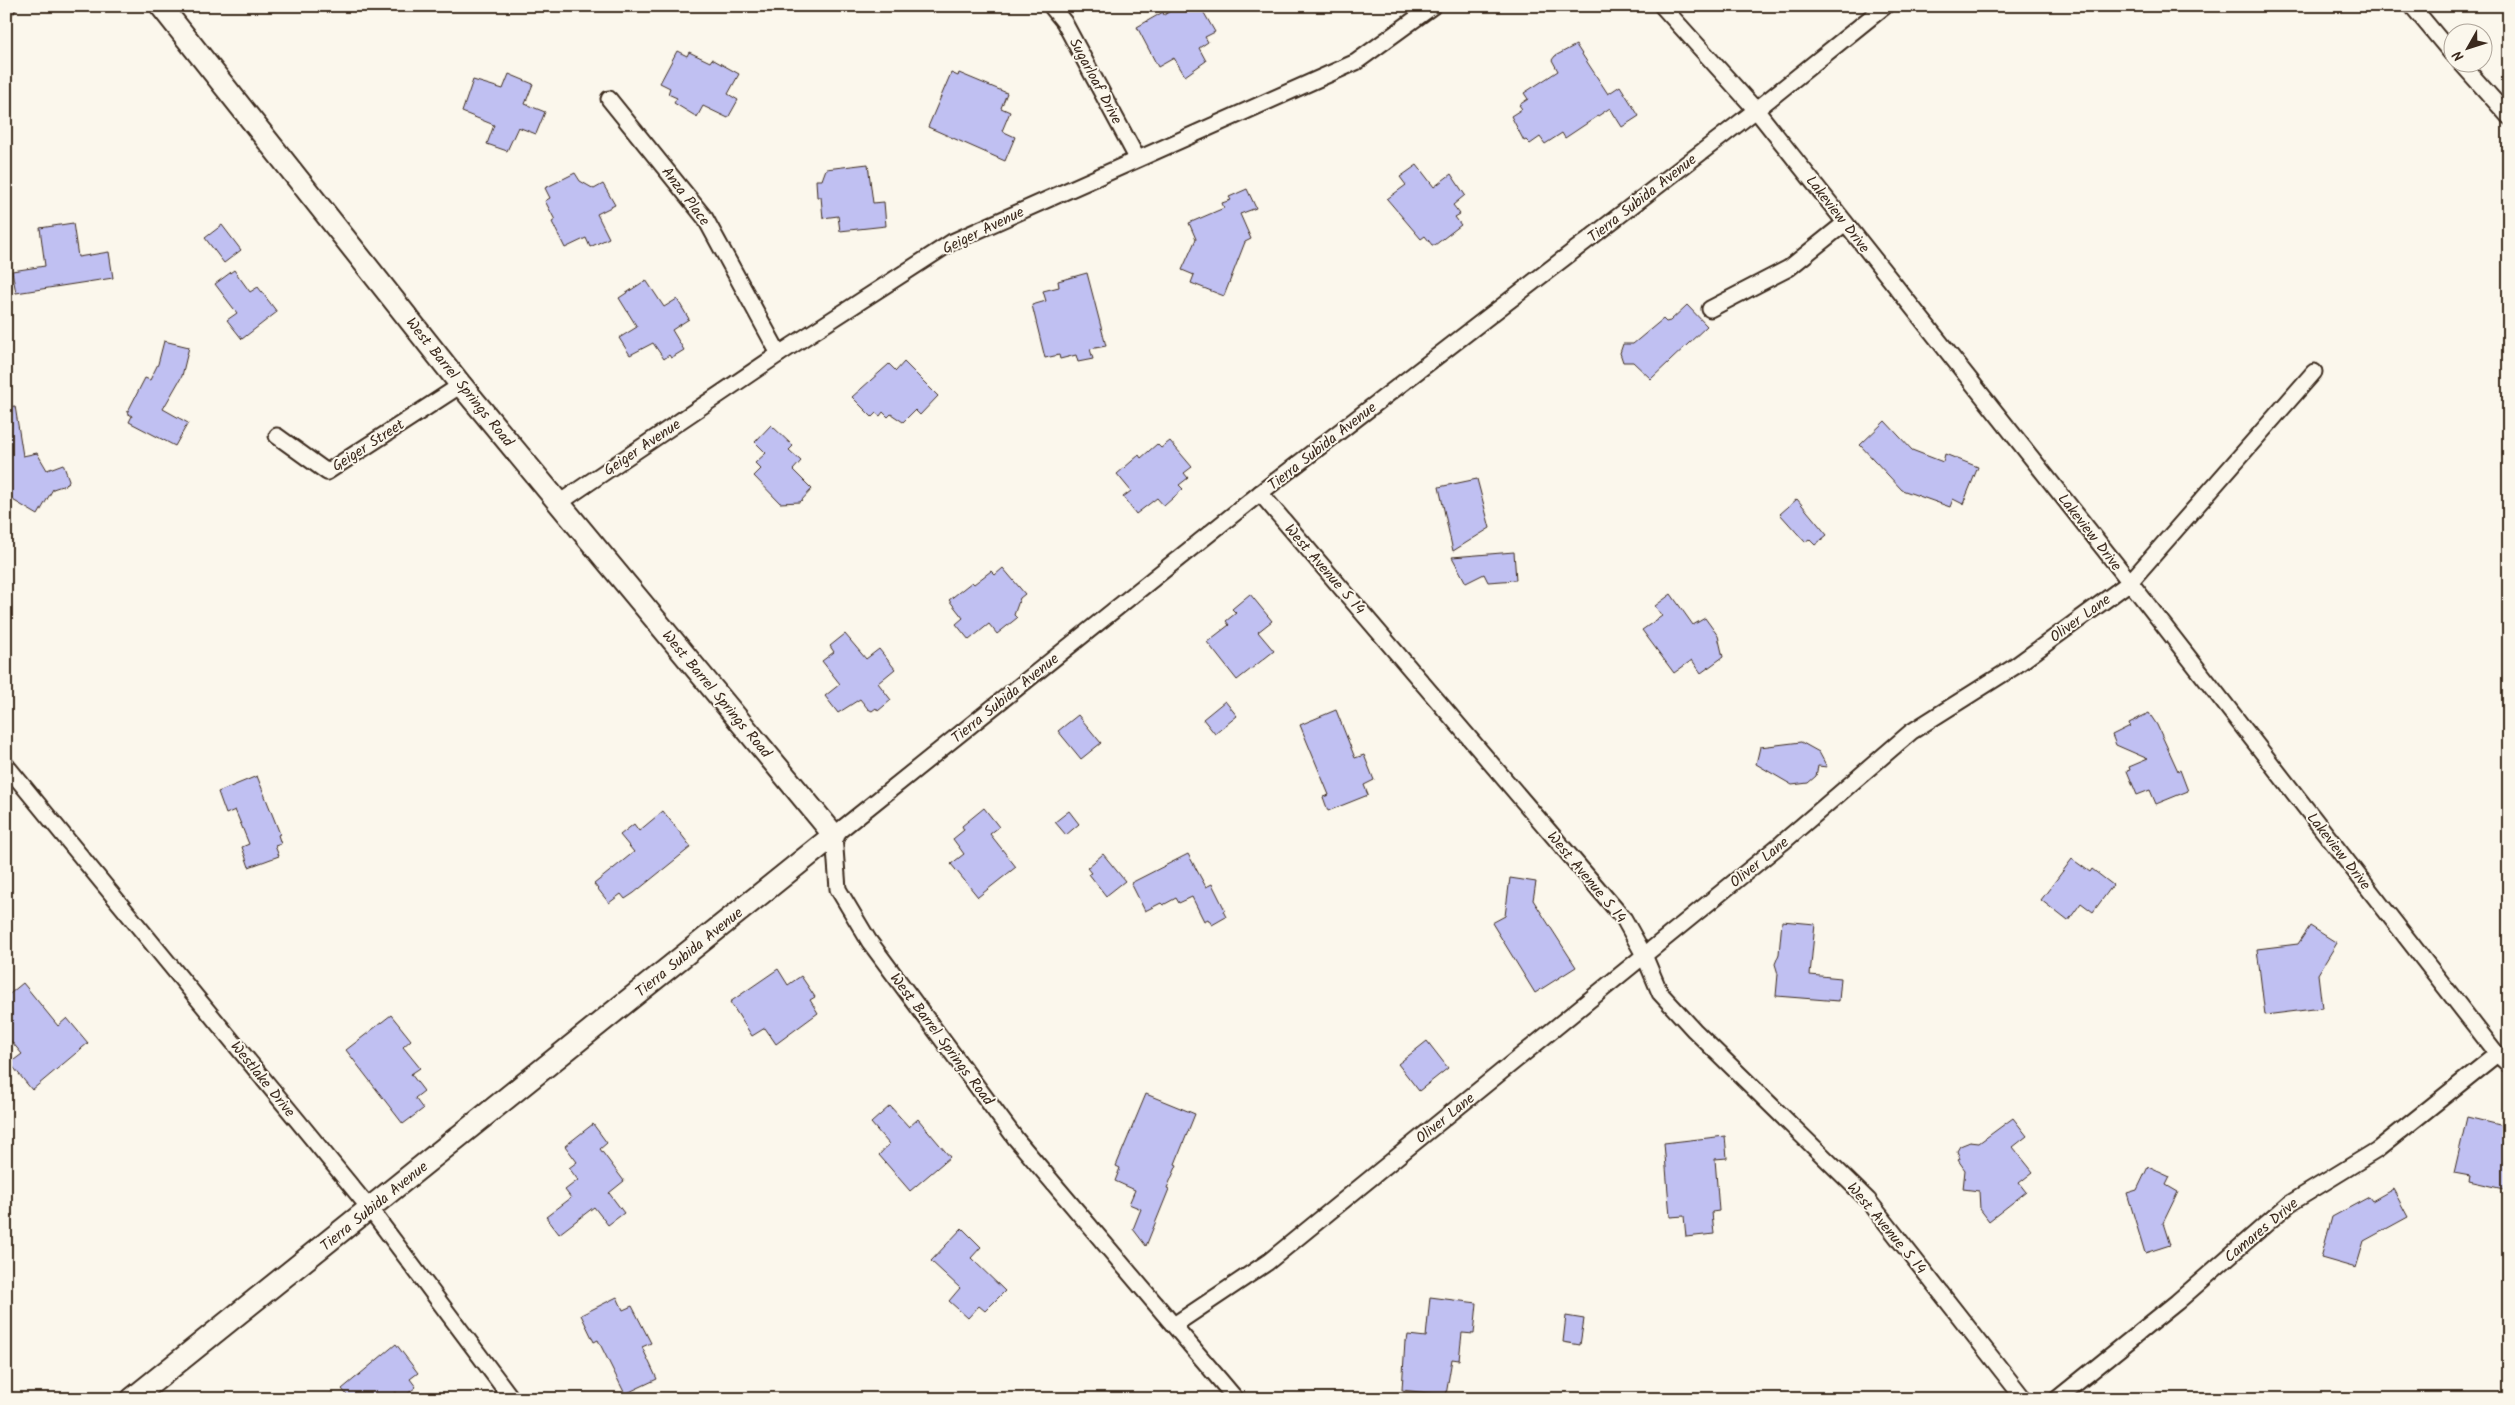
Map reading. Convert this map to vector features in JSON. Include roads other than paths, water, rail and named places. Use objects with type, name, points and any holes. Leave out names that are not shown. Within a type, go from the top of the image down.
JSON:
[{"type":"street","name":"West Barrel Springs Road","points":[[161,6],[462,385],[834,835],[838,889],[869,942],[1016,1139],[1236,1399]]},
{"type":"street","name":"Sugarloaf Drive","points":[[1052,6],[1064,22],[1137,158]]},
{"type":"street","name":"Geiger Avenue","points":[[559,503],[778,354],[952,242],[1356,62],[1433,6]]},
{"type":"street","name":"Lakeview Drive","points":[[1662,6],[1756,110],[2130,582],[2498,1054],[2509,1065]]},
{"type":"street","name":"Tierra Subida Avenue","points":[[132,1399],[1260,494],[1756,110],[1885,6]]},
{"type":"street","points":[[2412,6],[2442,42]]},
{"type":"street","points":[[2469,72],[2509,116]]},
{"type":"street","name":"Anza Place","points":[[609,100],[706,218],[778,354]]},
{"type":"street","points":[[1710,309],[1789,268],[1845,222]]},
{"type":"street","name":"Oliver Lane","points":[[1174,1325],[1268,1262],[1782,843],[1911,732],[2014,666],[2130,582],[2314,372]]},
{"type":"street","name":"Geiger Street","points":[[277,436],[327,472],[462,385]]},
{"type":"street","name":"West Avenue S 14","points":[[1260,494],[1624,919],[1644,955],[1660,993],[1694,1030],[1868,1200],[2024,1399]]},
{"type":"street","name":"Westlake Drive","points":[[6,765],[370,1209],[512,1399]]},
{"type":"street","name":"Camares Drive","points":[[2057,1399],[2177,1302],[2289,1204],[2377,1150],[2498,1054]]}]
